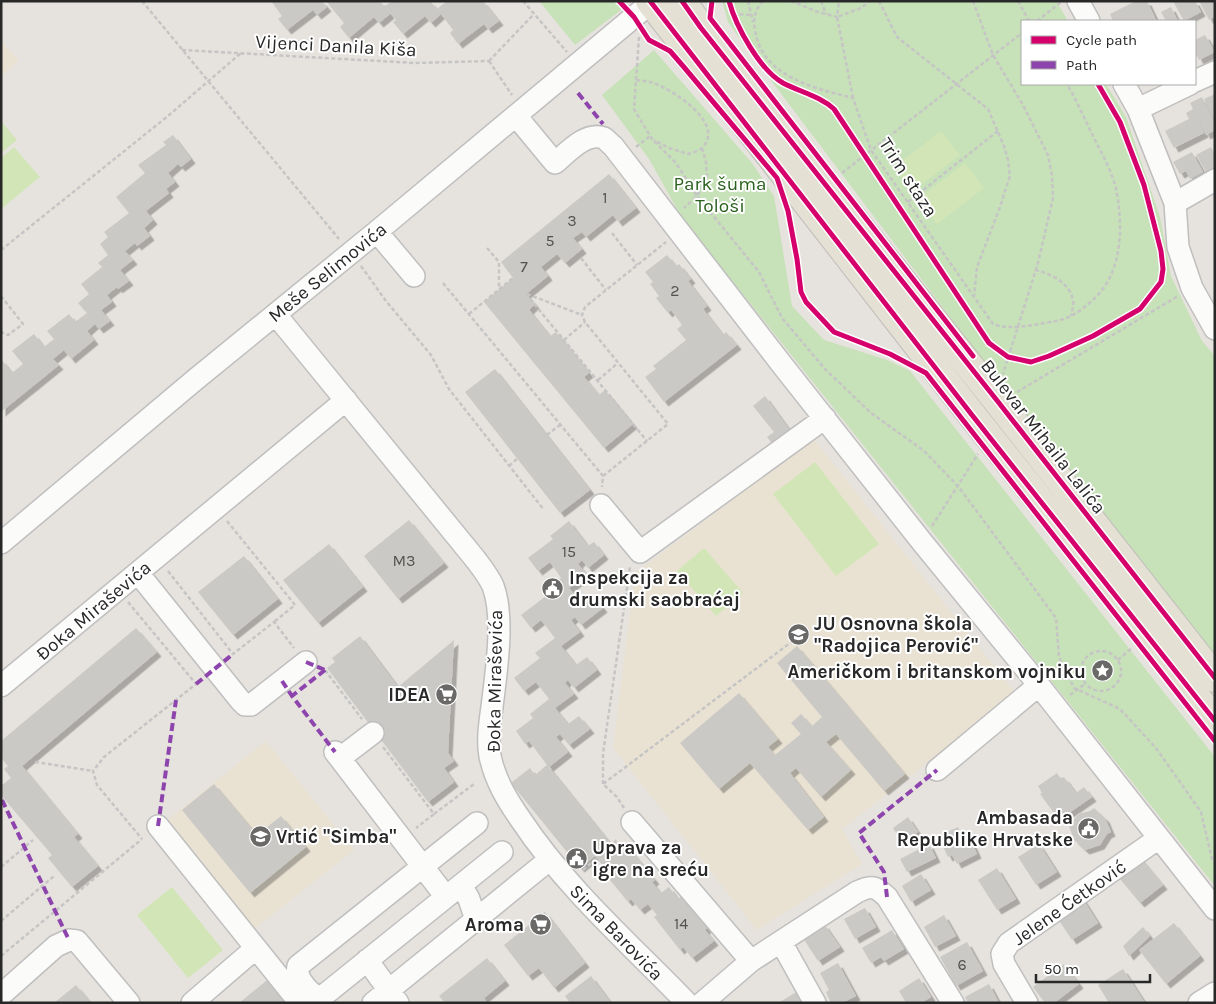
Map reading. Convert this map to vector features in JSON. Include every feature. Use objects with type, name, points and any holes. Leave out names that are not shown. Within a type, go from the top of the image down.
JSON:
[{"type":"main road","name":"Bulevar Mihaila Lalića","points":[[682,1],[701,28],[1006,410],[1215,678]]},
{"type":"main road","points":[[645,15],[972,415],[1215,721]]},
{"type":"street","points":[[1078,1],[1088,20]]},
{"type":"street","name":"Meše Selimovića","points":[[1,543],[196,379],[377,232],[578,64],[645,15]]},
{"type":"street","points":[[1196,81],[1215,72]]},
{"type":"street","points":[[1125,85],[1138,109],[1175,203],[1178,247],[1192,288],[1215,329]]},
{"type":"street","points":[[1138,109],[1188,85]]},
{"type":"street","points":[[519,113],[555,163],[583,140],[603,138],[613,146],[922,542],[1039,685],[1215,909]]},
{"type":"street","points":[[1175,203],[1215,180]]},
{"type":"street","points":[[377,232],[414,276]]},
{"type":"street","name":"Đoka Miraševića","points":[[276,315],[473,555],[493,586],[498,613],[499,647],[490,724],[490,754],[496,778],[508,801],[549,860]]},
{"type":"street","name":"Đoka Miraševića","points":[[1,686],[346,400]]},
{"type":"street","points":[[601,505],[640,552],[825,418]]},
{"type":"street","points":[[138,572],[245,705],[251,705],[315,666]]},
{"type":"street","points":[[936,770],[1039,685]]},
{"type":"street","points":[[373,733],[338,755],[423,866],[454,891],[469,899],[476,920]]},
{"type":"street","points":[[632,822],[751,962]]},
{"type":"street","points":[[477,823],[298,966],[297,971],[300,978],[310,992],[320,997],[502,852]]},
{"type":"street","points":[[150,833],[256,948],[300,1003]]},
{"type":"street","name":"Jelene Ćetković","points":[[1027,1003],[1004,964],[1002,954],[1009,942],[1159,838]]},
{"type":"street","points":[[367,960],[387,999],[476,920],[549,860]]},
{"type":"street","name":"Sima Barovića","points":[[549,860],[568,882],[687,1003]]},
{"type":"street","points":[[702,1003],[751,962],[856,892],[867,887],[876,888],[888,897],[953,1003]]},
{"type":"street","points":[[1,995],[56,946],[69,940],[77,941],[129,1003]]},
{"type":"street","points":[[781,942],[815,1003]]},
{"type":"street","points":[[192,1003],[256,948]]},
{"type":"street","points":[[1199,1003],[1215,993]]},
{"type":"path","points":[[524,1],[578,64]]},
{"type":"path","points":[[748,1],[754,23]]},
{"type":"path","points":[[762,1],[755,12],[754,23],[756,38],[763,53],[785,75],[809,86],[853,98]]},
{"type":"path","points":[[791,1],[826,14],[837,16],[862,8],[870,1]]},
{"type":"path","points":[[820,1],[826,14]]},
{"type":"path","points":[[837,16],[839,1]]},
{"type":"path","points":[[879,1],[897,37],[988,109],[1008,160],[1010,176],[977,267],[974,297]]},
{"type":"path","points":[[973,1],[993,55],[1023,106],[1048,155],[1052,176],[1053,198],[1035,270],[1003,376]]},
{"type":"path","points":[[1018,1],[1028,20]]},
{"type":"path","points":[[1050,1],[1058,14]]},
{"type":"path","points":[[1038,20],[1062,1]]},
{"type":"path","points":[[731,8],[737,22]]},
{"type":"path","points":[[519,113],[488,61],[534,14]]},
{"type":"path","points":[[726,16],[733,14],[751,15]]},
{"type":"path","points":[[645,15],[634,109],[651,137],[676,163],[697,196],[759,272],[782,318],[825,369],[871,413],[923,450],[958,486],[1056,618],[1059,656],[1074,688],[1120,709],[1156,748],[1201,812],[1212,859],[1215,864]]},
{"type":"path","points":[[839,176],[1021,34]]},
{"type":"path","points":[[1,250],[168,116],[241,53]]},
{"type":"path","points":[[636,80],[654,82],[695,109],[707,124],[708,138],[702,148],[688,154],[669,148],[651,137]]},
{"type":"path","points":[[908,202],[998,131]]},
{"type":"path","points":[[636,147],[651,137]]},
{"type":"path","points":[[861,147],[871,163]]},
{"type":"path","points":[[669,148],[669,156]]},
{"type":"path","points":[[683,208],[697,196],[707,178],[706,162],[702,148]]},
{"type":"path","points":[[603,476],[668,424],[585,322],[582,315],[584,307],[679,232]]},
{"type":"path","points":[[612,233],[637,265]]},
{"type":"path","points":[[487,248],[499,262],[499,289]]},
{"type":"path","points":[[581,258],[606,290]]},
{"type":"path","points":[[1035,270],[1055,278],[1066,287],[1073,300],[1071,316]]},
{"type":"path","points":[[469,314],[514,278]]},
{"type":"path","points":[[443,283],[603,476],[601,505]]},
{"type":"path","points":[[1017,392],[1192,288]]},
{"type":"path","points":[[582,315],[527,294],[647,441]]},
{"type":"path","points":[[1,296],[23,324],[8,335],[1,332]]},
{"type":"path","points":[[564,340],[585,322]]},
{"type":"path","points":[[1002,353],[1016,359]]},
{"type":"path","points":[[1001,382],[1008,371],[1008,357]]},
{"type":"path","points":[[598,380],[618,363]]},
{"type":"path","points":[[547,435],[560,425]]},
{"type":"path","points":[[922,542],[982,447]]},
{"type":"path","points":[[509,466],[518,458]]},
{"type":"path","points":[[167,570],[233,654],[295,605],[227,521]]},
{"type":"path","points":[[632,822],[617,797],[603,784],[603,752],[631,563],[640,552]]},
{"type":"path","points":[[93,771],[104,757],[196,684],[128,602]]},
{"type":"path","points":[[274,622],[373,733],[434,814]]},
{"type":"path","points":[[603,784],[794,640]]},
{"type":"path","points":[[1118,660],[1139,643]]},
{"type":"path","points":[[1105,651],[1118,660],[1121,677],[1114,688],[1101,692],[1094,691],[1085,684],[1081,676],[1082,663],[1091,653],[1105,651]]},
{"type":"path","points":[[1064,699],[1085,684]]},
{"type":"path","points":[[35,762],[93,771]]},
{"type":"path","points":[[1,956],[150,833],[97,786],[93,771]]},
{"type":"path","points":[[402,839],[474,784]]},
{"type":"path","points":[[1,867],[32,840]]},
{"type":"path","points":[[1,921],[54,876]]},
{"type":"shaded area","points":[[1,40],[19,61],[1,76]]},
{"type":"shaded area","name":"JU Osnovna škola \"Radojica Perović\"","points":[[814,439],[1016,694],[842,829],[862,864],[757,930],[613,748],[635,573]]},
{"type":"shaded area","name":"Vrtić \"Simba\"","points":[[266,741],[354,850],[253,930],[166,821]]},
{"type":"green space","points":[[539,1],[623,1],[621,10],[575,45]]},
{"type":"green space","points":[[722,1],[1056,1],[1067,20],[1021,20],[1021,85],[1107,85],[1126,117],[1160,217],[1171,276],[1202,341],[1215,356],[1215,655],[1009,395],[728,22]]},
{"type":"green space","name":"Park šuma Tološi","points":[[654,50],[752,163],[774,196],[792,306],[824,340],[887,360],[910,371],[1215,757],[1215,886],[682,218],[649,159],[602,95]]},
{"type":"green space","points":[[1,121],[17,140],[1,153]]},
{"type":"green space","points":[[941,131],[960,155],[913,191],[894,167]]},
{"type":"green space","points":[[14,147],[40,177],[1,209],[1,158]]},
{"type":"green space","points":[[965,163],[984,188],[937,224],[918,199]]},
{"type":"green space","points":[[815,462],[879,544],[836,576],[773,494]]},
{"type":"green space","points":[[704,548],[743,593],[716,616],[677,571]]},
{"type":"green space","points":[[172,887],[223,950],[188,978],[137,915]]},
{"type":"building","points":[[271,1],[322,1],[327,7],[317,15],[313,10],[287,30],[278,19],[282,16]]},
{"type":"building","points":[[326,1],[380,1],[390,14],[379,23],[374,17],[349,38],[340,27],[344,23]]},
{"type":"building","points":[[392,1],[430,1],[437,9],[447,1],[483,1],[499,21],[488,29],[484,24],[458,44],[450,33],[453,30],[441,14],[431,23],[425,16],[403,34],[393,22],[396,20],[385,6]]},
{"type":"building","points":[[1136,1],[1147,1],[1156,20],[1113,20],[1110,14]]},
{"type":"building","points":[[1177,1],[1195,1],[1201,12],[1183,20],[1174,3]]},
{"type":"building","points":[[1199,1],[1215,1],[1215,16],[1209,20]]},
{"type":"building","points":[[1171,7],[1178,20],[1165,20],[1161,12]]},
{"type":"building","points":[[1205,35],[1215,52],[1199,60],[1196,54],[1196,40]]},
{"type":"building","points":[[1215,94],[1215,121],[1204,99]]},
{"type":"building","points":[[1202,97],[1215,123],[1215,130],[1206,135],[1196,114],[1204,133],[1174,148],[1165,131],[1189,119],[1186,113],[1193,109],[1190,103]]},
{"type":"building","points":[[173,135],[191,159],[181,167],[178,164],[168,173],[175,182],[166,189],[169,193],[146,211],[153,220],[144,228],[150,236],[137,246],[135,243],[125,251],[133,260],[120,270],[129,281],[107,295],[112,302],[101,310],[110,321],[99,329],[95,324],[87,331],[94,340],[71,359],[64,350],[53,359],[59,365],[1,412],[1,359],[12,373],[23,364],[12,351],[34,334],[44,347],[54,339],[47,331],[69,314],[75,322],[87,313],[78,303],[89,294],[81,284],[102,267],[98,263],[108,255],[100,244],[108,237],[104,232],[129,213],[116,197],[145,173],[138,165],[166,145],[163,142]]},
{"type":"building","points":[[1211,147],[1215,154],[1215,167],[1206,172],[1196,155]]},
{"type":"building","points":[[1192,152],[1203,172],[1190,179],[1186,171],[1180,174],[1173,162]]},
{"type":"building","points":[[609,174],[636,208],[618,222],[613,215],[586,237],[582,232],[573,238],[582,249],[565,263],[557,254],[541,267],[548,276],[526,294],[535,304],[529,310],[550,336],[556,332],[589,373],[584,377],[599,395],[605,390],[633,424],[604,448],[484,302],[513,278],[501,262]]},
{"type":"building","points":[[667,255],[676,266],[679,264],[691,279],[688,281],[707,306],[703,309],[723,335],[726,332],[737,345],[664,402],[645,377],[656,369],[653,366],[686,340],[677,329],[682,325],[671,310],[668,313],[656,298],[659,296],[650,284],[653,282],[645,272]]},
{"type":"building","points":[[495,369],[590,490],[560,513],[465,392]]},
{"type":"building","points":[[765,396],[791,432],[774,446],[767,437],[774,432],[753,406]]},
{"type":"building","points":[[409,520],[444,563],[398,599],[364,556]]},
{"type":"building","points":[[569,521],[588,546],[594,542],[604,555],[588,568],[582,560],[578,564],[587,575],[569,588],[581,603],[592,594],[603,608],[581,625],[575,617],[571,620],[580,632],[561,646],[576,665],[587,657],[597,670],[574,688],[568,680],[565,683],[574,694],[555,708],[568,724],[579,716],[590,729],[569,745],[560,734],[556,737],[568,752],[549,767],[611,844],[616,839],[626,851],[629,848],[655,880],[652,882],[661,893],[669,887],[678,899],[682,896],[707,928],[705,930],[714,941],[692,958],[683,947],[680,950],[654,917],[657,915],[648,904],[640,910],[631,899],[628,902],[602,870],[605,868],[595,856],[580,868],[511,783],[530,768],[535,775],[547,765],[529,741],[525,744],[516,731],[533,718],[530,714],[549,699],[536,682],[524,691],[514,678],[540,658],[535,653],[555,638],[541,620],[531,628],[521,615],[546,596],[543,592],[561,578],[550,562],[538,571],[528,558],[553,539],[550,536]]},
{"type":"building","points":[[329,544],[363,587],[318,623],[283,580]]},
{"type":"building","points":[[244,556],[278,599],[233,635],[198,592]]},
{"type":"building","points":[[136,628],[157,652],[22,766],[78,834],[74,837],[98,866],[72,887],[48,858],[52,855],[1,795],[1,786],[11,778],[4,769],[8,766],[1,758],[1,741]]},
{"type":"building","points":[[360,636],[398,687],[454,640],[448,753],[454,761],[444,768],[454,782],[428,802],[327,668],[335,662],[332,658]]},
{"type":"building","points":[[797,646],[905,774],[884,791],[836,734],[826,742],[851,770],[821,797],[796,768],[790,773],[824,817],[808,830],[750,763],[719,789],[680,743],[739,693],[778,739],[768,747],[775,755],[801,734],[791,723],[801,714],[812,726],[822,717],[777,663]]},
{"type":"building","points":[[1057,773],[1061,779],[1064,777],[1076,793],[1084,787],[1092,797],[1059,820],[1040,794],[1042,793],[1038,786]]},
{"type":"building","points":[[214,784],[257,835],[281,816],[306,847],[250,893],[182,810]]},
{"type":"building","name":"Ambasada Republike Hrvatske","points":[[1094,808],[1105,818],[1111,832],[1107,834],[1100,845],[1085,850],[1074,840],[1069,826],[1078,814]]},
{"type":"building","points":[[908,817],[918,832],[902,843],[893,828]]},
{"type":"building","points":[[958,827],[961,833],[966,830],[977,854],[957,864],[952,855],[948,857],[938,836]]},
{"type":"building","points":[[929,844],[936,858],[907,872],[900,859]]},
{"type":"building","points":[[1039,844],[1057,872],[1036,885],[1018,857]]},
{"type":"building","points":[[1138,855],[1163,885],[1140,903],[1116,874]]},
{"type":"building","points":[[997,868],[1016,899],[997,910],[978,880]]},
{"type":"building","points":[[921,874],[931,890],[911,902],[902,886]]},
{"type":"building","points":[[1081,896],[1098,923],[1072,940],[1054,913]]},
{"type":"building","points":[[865,908],[876,927],[855,939],[844,919]]},
{"type":"building","points":[[545,912],[585,963],[554,988],[539,968],[528,976],[504,945]]},
{"type":"building","points":[[944,915],[956,936],[935,947],[924,927]]},
{"type":"building","points":[[1174,923],[1200,956],[1166,984],[1139,950]]},
{"type":"building","points":[[824,924],[840,947],[818,961],[803,938]]},
{"type":"building","points":[[1143,927],[1150,936],[1129,956],[1123,946]]},
{"type":"building","points":[[892,930],[904,949],[884,961],[881,957],[871,963],[862,948]]},
{"type":"building","points":[[967,942],[983,971],[956,986],[940,957]]},
{"type":"building","points":[[487,958],[505,981],[484,998],[487,1003],[445,1003],[439,996]]},
{"type":"building","points":[[838,963],[856,996],[842,1003],[831,1003],[826,992],[829,990],[820,973]]},
{"type":"building","points":[[1064,964],[1079,984],[1054,1003],[1045,1003],[1033,987]]},
{"type":"building","points":[[1123,969],[1145,1003],[1109,1003],[1098,985]]},
{"type":"building","points":[[272,976],[293,1003],[239,1003]]},
{"type":"building","points":[[591,976],[611,1003],[570,1003],[565,996]]},
{"type":"building","points":[[919,978],[931,997],[921,1003],[906,1003],[899,991]]},
{"type":"building","points":[[989,984],[999,1003],[968,1003],[965,997]]},
{"type":"building","points":[[76,985],[91,1003],[54,1003]]},
{"type":"building","points":[[798,991],[805,1003],[778,1003]]},
{"type":"marked path","points":[[578,93],[603,124]]},
{"type":"marked path","points":[[196,684],[233,654]]},
{"type":"marked path","points":[[306,662],[325,670]]},
{"type":"marked path","points":[[325,670],[292,696],[335,752]]},
{"type":"marked path","points":[[282,681],[292,696]]},
{"type":"marked path","points":[[158,826],[176,700]]},
{"type":"marked path","points":[[887,897],[884,872],[859,833],[937,770]]},
{"type":"marked path","points":[[2,800],[69,940]]},
{"type":"cycle path","points":[[619,1],[634,17],[649,40],[670,51],[777,178],[788,211],[801,292],[806,302],[834,332],[890,354],[926,373],[1215,741]]},
{"type":"cycle path","points":[[650,1],[972,415],[1215,721]]},
{"type":"cycle path","points":[[682,1],[701,28],[1215,678]]},
{"type":"cycle path","points":[[712,1],[710,18],[973,356]]},
{"type":"cycle path","points":[[729,1],[737,23],[750,47],[774,77],[783,83],[816,97],[834,109],[989,343],[1008,357],[1031,362],[1093,336],[1140,309],[1161,282],[1163,269],[1161,251],[1144,185],[1120,122],[1099,85]]},
{"type":"place","name":"Inspekcija za drumski saobraćaj","points":[[553,588]]},
{"type":"place","name":"JU Osnovna škola \"Radojica Perović\"","points":[[798,634]]},
{"type":"place","name":"Američkom i britanskom vojniku","points":[[1102,671]]},
{"type":"place","name":"IDEA","points":[[446,694]]},
{"type":"place","name":"Ambasada Republike Hrvatske","points":[[1089,828]]},
{"type":"place","name":"Vrtić \"Simba\"","points":[[260,836]]},
{"type":"place","name":"Uprava za igre na sreću","points":[[576,858]]},
{"type":"place","name":"Aroma","points":[[540,924]]}]
